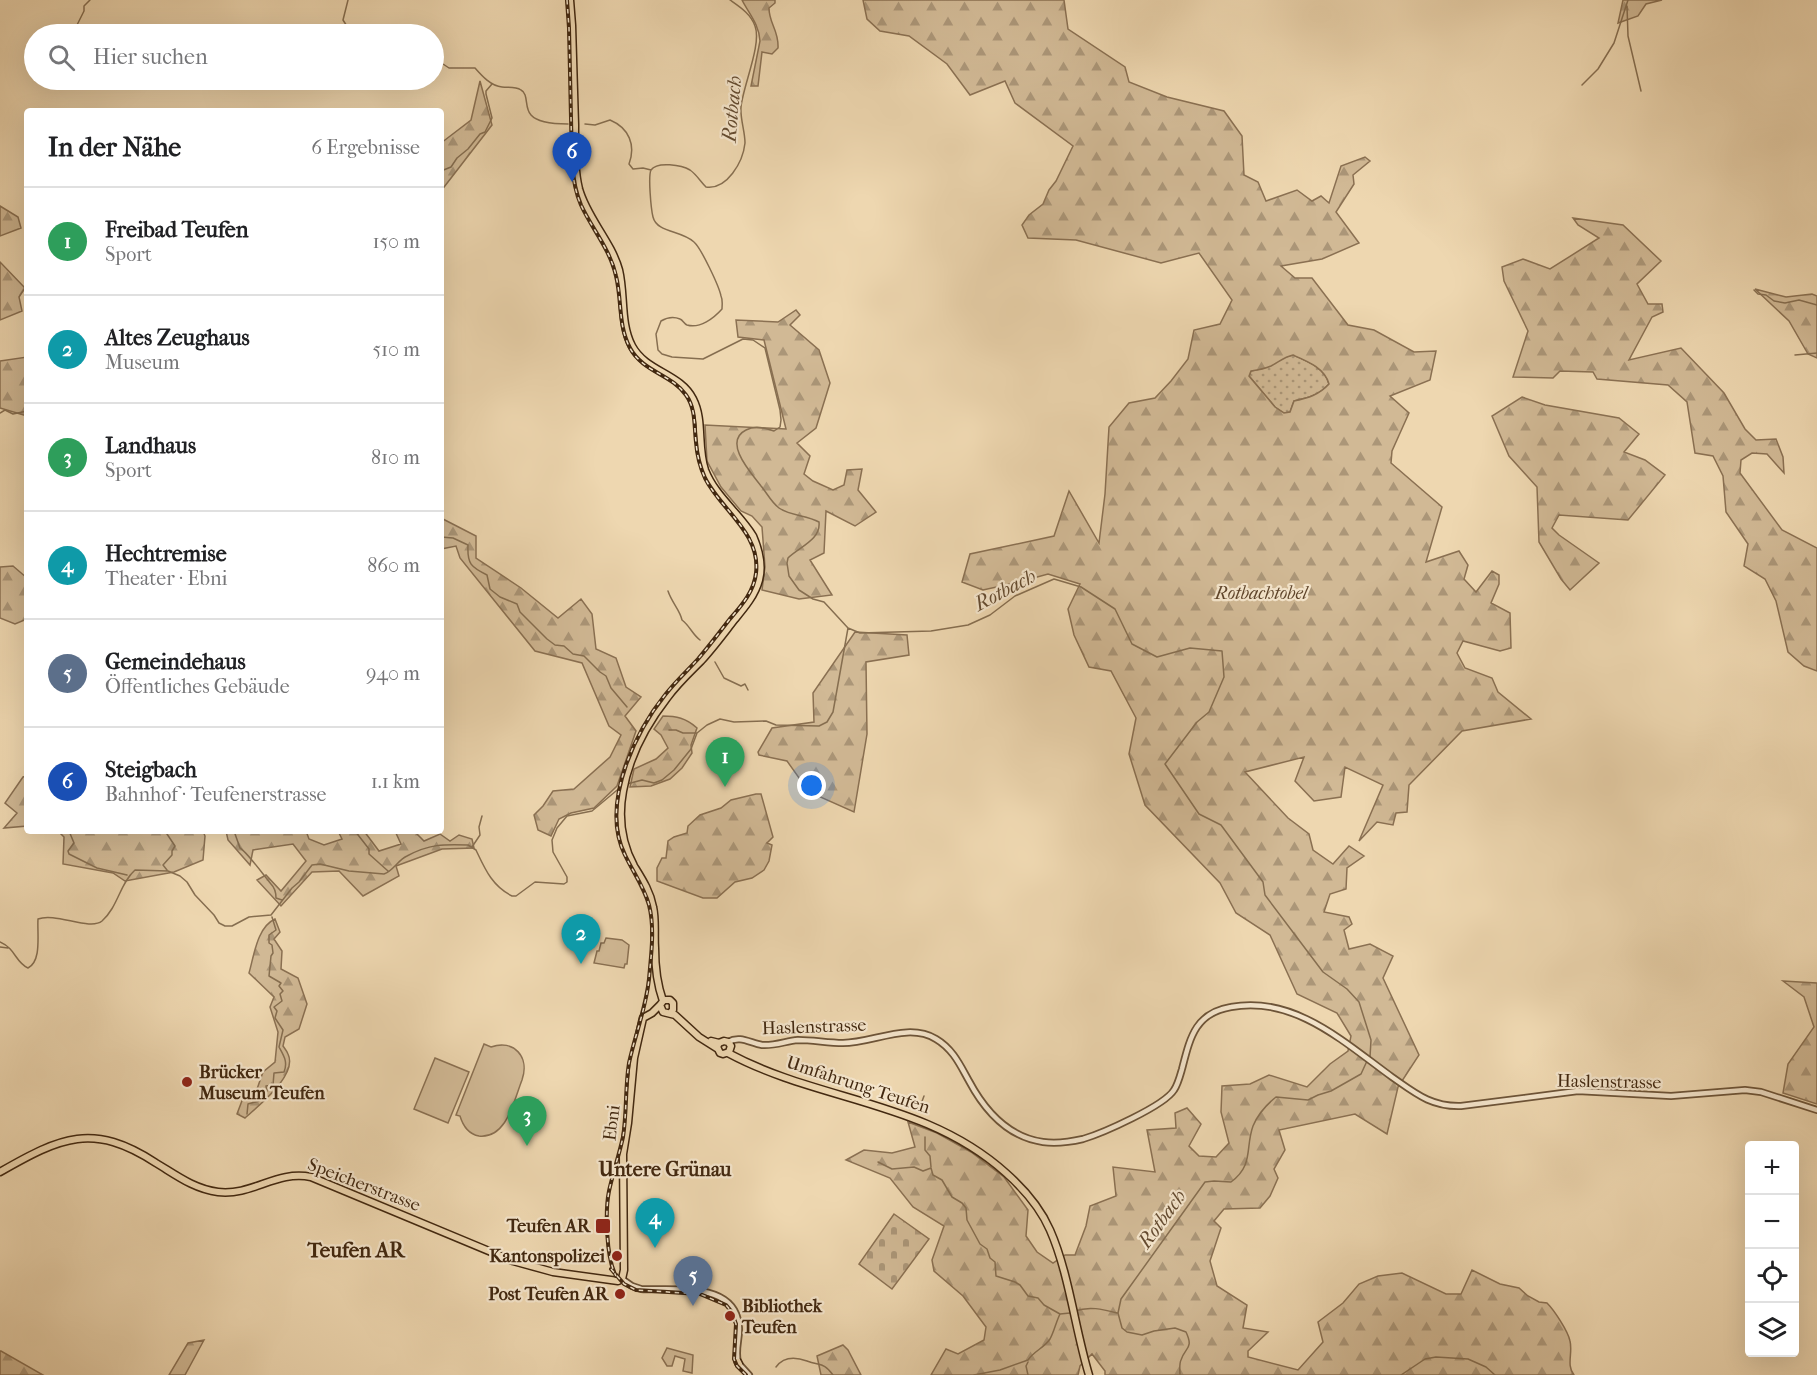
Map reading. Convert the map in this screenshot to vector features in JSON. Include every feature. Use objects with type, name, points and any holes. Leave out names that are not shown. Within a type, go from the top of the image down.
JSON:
[{"type":"main road","points":[[570,0],[578,181],[587,209],[615,258],[620,273],[627,332],[633,347],[642,359],[679,382],[691,395],[698,415],[700,449],[706,471],[717,490],[749,531],[759,555],[760,577],[754,594],[712,647],[666,698],[650,722],[629,766],[621,805],[621,826],[627,851],[648,891],[653,908],[655,955],[664,1002],[661,1010],[669,1011]]},
{"type":"main road","points":[[664,1002],[672,1001],[669,1011]]},
{"type":"main road","name":"Ebni","points":[[622,1279],[624,1270],[623,1154],[634,1058],[645,1016],[664,1002]]},
{"type":"main road","points":[[652,1013],[669,1011]]},
{"type":"main road","name":"Umfahrung Teufen","points":[[669,1011],[678,1013],[718,1046],[721,1054],[729,1048],[748,1065],[912,1116],[960,1139],[992,1161],[1020,1186],[1040,1211],[1050,1231],[1060,1260],[1089,1375]]},
{"type":"main road","points":[[718,1046],[724,1041],[729,1048]]},
{"type":"main road","name":"Speicherstrasse","points":[[0,1172],[53,1144],[76,1139],[100,1139],[132,1148],[186,1182],[210,1190],[239,1191],[286,1176],[311,1177],[524,1265],[553,1272],[618,1281],[622,1279]]},
{"type":"street","name":"Haslenstrasse","points":[[729,1048],[739,1039],[765,1045],[796,1040],[856,1043],[908,1032],[925,1034],[936,1039],[953,1053],[978,1096],[999,1121],[1014,1132],[1028,1138],[1059,1143],[1096,1134],[1169,1097],[1179,1080],[1191,1038],[1200,1023],[1206,1017],[1232,1007],[1268,1006],[1302,1016],[1431,1102],[1451,1106],[1578,1091],[1671,1096],[1745,1090],[1761,1092],[1817,1110]]},
{"type":"street","points":[[622,1279],[632,1287],[641,1289],[700,1291],[726,1302],[739,1321],[736,1352],[739,1363],[749,1375]]},
{"type":"green space","points":[[742,0],[775,0],[769,8],[778,48],[772,54],[762,52],[758,86],[751,86],[760,41],[759,35],[756,24]]},
{"type":"green space","name":"Rotbachtobel","points":[[863,0],[1064,0],[1068,29],[1125,67],[1129,82],[1167,97],[1224,111],[1242,136],[1244,175],[1258,182],[1266,201],[1297,190],[1312,201],[1321,196],[1329,203],[1341,166],[1365,157],[1370,161],[1353,175],[1354,184],[1336,212],[1359,243],[1322,259],[1281,266],[1295,278],[1312,278],[1348,325],[1374,330],[1414,352],[1436,351],[1430,380],[1390,396],[1409,413],[1392,451],[1391,463],[1442,507],[1426,562],[1459,551],[1468,565],[1464,579],[1476,592],[1492,571],[1499,575],[1499,584],[1491,603],[1510,613],[1511,648],[1500,651],[1463,641],[1457,653],[1465,668],[1492,678],[1498,692],[1531,719],[1462,731],[1409,785],[1407,812],[1396,813],[1393,825],[1377,822],[1359,841],[1383,785],[1345,767],[1341,797],[1314,801],[1295,781],[1304,757],[1245,772],[1288,818],[1309,834],[1313,850],[1333,864],[1349,846],[1364,856],[1347,868],[1346,889],[1330,894],[1324,912],[1349,917],[1352,924],[1344,930],[1349,949],[1370,944],[1393,956],[1383,978],[1419,1055],[1398,1087],[1387,1134],[1355,1114],[1279,1130],[1285,1150],[1274,1169],[1278,1178],[1270,1196],[1260,1208],[1224,1209],[1214,1221],[1221,1228],[1210,1261],[1217,1286],[1247,1305],[1243,1328],[1268,1332],[1248,1351],[1248,1357],[1298,1370],[1323,1342],[1318,1322],[1343,1303],[1359,1284],[1378,1276],[1402,1273],[1446,1294],[1461,1294],[1472,1270],[1500,1284],[1519,1288],[1539,1302],[1547,1303],[1569,1337],[1570,1367],[1574,1375],[1105,1375],[1105,1371],[1092,1354],[1080,1366],[1078,1375],[931,1375],[946,1349],[958,1354],[984,1340],[986,1327],[963,1296],[934,1271],[932,1260],[944,1226],[913,1207],[890,1178],[846,1160],[864,1150],[892,1153],[915,1147],[908,1122],[937,1133],[971,1152],[1004,1177],[1028,1210],[1026,1236],[1037,1252],[1053,1263],[1065,1255],[1075,1255],[1086,1226],[1090,1206],[1116,1196],[1113,1167],[1155,1172],[1147,1130],[1176,1128],[1175,1113],[1187,1108],[1201,1124],[1189,1146],[1199,1156],[1216,1157],[1229,1143],[1221,1112],[1222,1086],[1250,1084],[1269,1075],[1307,1087],[1330,1064],[1348,1051],[1351,1036],[1337,1013],[1297,994],[1270,935],[1236,913],[1220,883],[1145,805],[1129,754],[1136,718],[1111,671],[1089,667],[1074,635],[1068,609],[1080,584],[1048,574],[983,590],[962,582],[970,554],[1054,536],[1069,491],[1099,543],[1109,427],[1129,403],[1155,398],[1188,359],[1194,330],[1220,324],[1232,300],[1199,253],[1161,263],[1076,240],[1028,238],[1022,225],[1029,215],[1043,204],[1073,146],[1015,103],[1005,81],[970,95],[947,64],[909,36],[880,31],[867,19]],"holes":[[[1293,355],[1320,369],[1329,384],[1313,396],[1294,401],[1290,412],[1284,413],[1275,407],[1249,376],[1251,371],[1268,367]]]},
{"type":"green space","points":[[1623,0],[1662,0],[1646,4],[1638,16],[1618,23]]},
{"type":"green space","points":[[480,81],[492,125],[444,187],[444,141],[471,120]]},
{"type":"green space","points":[[0,206],[18,217],[21,228],[0,236]]},
{"type":"green space","points":[[1573,218],[1623,225],[1661,261],[1637,284],[1648,304],[1662,304],[1663,312],[1652,317],[1629,360],[1681,348],[1724,393],[1745,429],[1756,440],[1776,439],[1783,457],[1784,473],[1767,454],[1752,453],[1741,460],[1740,473],[1782,530],[1817,548],[1817,671],[1804,666],[1788,652],[1776,601],[1765,579],[1744,566],[1748,544],[1726,512],[1723,476],[1713,456],[1695,453],[1687,402],[1668,385],[1597,379],[1593,372],[1560,371],[1553,378],[1513,377],[1528,331],[1504,281],[1502,267],[1523,259],[1550,269],[1599,238],[1578,225]]},
{"type":"green space","points":[[0,262],[24,290],[19,297],[22,311],[0,320]]},
{"type":"green space","points":[[1755,289],[1786,297],[1812,294],[1817,296],[1817,358],[1808,354],[1789,321]]},
{"type":"green space","points":[[796,310],[800,315],[790,325],[819,350],[830,383],[816,428],[797,443],[810,456],[804,474],[833,490],[844,485],[847,470],[862,469],[858,490],[876,512],[855,526],[826,511],[824,553],[810,560],[832,595],[799,599],[762,590],[765,567],[762,527],[752,516],[741,511],[721,487],[707,461],[705,425],[786,429],[764,340],[738,337],[736,320],[778,322]]},
{"type":"green space","points":[[1293,355],[1320,369],[1329,384],[1313,396],[1294,401],[1290,412],[1284,413],[1275,407],[1249,376],[1251,371],[1264,368]]},
{"type":"green space","points":[[24,357],[24,415],[0,408],[0,361]]},
{"type":"green space","points":[[1522,397],[1545,405],[1619,418],[1639,434],[1624,452],[1645,460],[1665,475],[1628,520],[1559,515],[1552,528],[1599,563],[1570,590],[1539,542],[1537,487],[1509,456],[1492,416]]},
{"type":"green space","points":[[444,520],[476,536],[476,558],[521,588],[558,618],[581,599],[592,614],[596,649],[616,658],[626,687],[641,697],[625,716],[636,731],[617,786],[594,808],[571,813],[559,819],[551,836],[538,830],[534,815],[553,791],[574,789],[610,757],[621,735],[609,726],[582,663],[535,651],[460,558],[456,546],[444,548]]},
{"type":"green space","points":[[13,566],[24,575],[24,620],[15,624],[0,618],[0,567]]},
{"type":"green space","points":[[855,632],[907,635],[909,655],[866,662],[867,734],[854,812],[809,792],[787,761],[759,755],[758,752],[772,728],[814,722],[813,693]]},
{"type":"green space","points":[[663,716],[681,718],[697,728],[691,745],[692,753],[682,768],[670,779],[651,786],[630,787],[634,769],[656,759],[668,748],[661,735],[654,729]]},
{"type":"green space","points":[[23,777],[24,826],[4,828],[17,813],[5,803]]},
{"type":"green space","points":[[761,794],[773,837],[767,843],[772,845],[769,861],[764,870],[752,878],[735,882],[717,898],[703,898],[657,881],[657,868],[662,858],[666,858],[668,841],[687,833],[688,826],[700,815],[721,808],[731,800]]},
{"type":"green space","points":[[61,834],[204,834],[205,836],[203,860],[174,872],[125,881],[113,873],[63,864],[64,837]]},
{"type":"green space","points":[[227,834],[307,834],[309,839],[324,845],[342,839],[340,834],[366,834],[379,851],[401,844],[396,834],[417,834],[424,841],[440,834],[450,841],[459,835],[472,839],[474,848],[442,849],[396,866],[399,876],[363,896],[339,871],[312,872],[281,906],[257,880],[266,875],[281,891],[306,861],[293,844],[253,850],[250,865],[228,840]]},
{"type":"green space","points":[[275,919],[280,932],[274,939],[282,951],[281,969],[298,978],[307,1004],[299,1029],[285,1037],[283,1046],[290,1062],[287,1071],[276,1089],[245,1118],[237,1114],[243,1098],[256,1092],[263,1072],[275,1062],[278,1032],[270,1007],[274,997],[249,973],[260,935],[264,928]]},
{"type":"green space","points":[[606,938],[622,940],[629,945],[627,964],[624,968],[594,963],[597,951]]},
{"type":"green space","points":[[1783,981],[1817,983],[1817,1104],[1783,1093],[1788,1064],[1814,1027],[1804,997]]},
{"type":"green space","points":[[484,1044],[491,1047],[499,1045],[513,1048],[522,1057],[524,1072],[503,1125],[489,1135],[479,1136],[469,1131],[460,1116],[456,1115]]},
{"type":"green space","points":[[435,1058],[469,1072],[448,1123],[414,1109]]},
{"type":"green space","points":[[894,1214],[929,1239],[892,1289],[859,1264]]},
{"type":"green space","points":[[204,1340],[185,1375],[169,1375],[188,1343]]},
{"type":"green space","points":[[843,1345],[861,1375],[821,1375],[817,1356]]},
{"type":"green space","points":[[667,1348],[693,1355],[692,1373],[683,1371],[685,1359],[675,1356],[672,1366],[667,1366],[662,1358]]},
{"type":"green space","points":[[1,1351],[43,1375],[0,1375]]},
{"type":"waterway","points":[[78,24],[84,6],[90,0]]},
{"type":"waterway","points":[[346,24],[343,20],[348,0]]},
{"type":"waterway","name":"Rotbach","points":[[730,0],[751,18],[756,34],[754,54],[742,98],[741,116],[745,143],[741,158],[733,173],[714,187],[706,187],[690,170],[676,165],[654,167],[651,170],[650,179],[651,207],[655,222],[664,229],[683,235],[694,242],[717,284],[722,299],[722,309],[711,319],[692,326],[677,318],[665,319],[661,321],[656,334],[658,350],[672,357],[703,359],[743,339],[753,340],[765,348],[780,410],[780,427],[774,431],[749,428],[739,435],[737,442],[741,458],[776,506],[788,513],[819,522],[817,534],[788,558],[789,576],[799,590],[813,599],[824,602],[848,628],[860,633],[931,631],[968,625],[990,615],[1015,596],[1054,579],[1081,587],[1115,609],[1132,644],[1157,657],[1190,648],[1222,651],[1224,677],[1209,712],[1197,722],[1165,764],[1199,814],[1221,825],[1263,882],[1265,895],[1323,972],[1347,989],[1359,1002],[1371,1040],[1370,1057]]},
{"type":"waterway","points":[[1582,85],[1598,69],[1614,43],[1628,0]]},
{"type":"waterway","points":[[1627,6],[1628,36],[1641,91]]},
{"type":"waterway","points":[[444,65],[449,68],[475,68],[494,85],[519,89],[525,95],[529,112],[534,118],[568,124]]},
{"type":"waterway","points":[[444,170],[451,167],[480,134],[485,132],[492,118],[486,91],[492,84]]},
{"type":"waterway","points":[[585,124],[595,125],[610,120],[617,123],[626,132],[631,144],[629,164],[633,169],[651,170]]},
{"type":"waterway","points":[[1754,290],[1774,301],[1785,303],[1799,300],[1817,305]]},
{"type":"waterway","points":[[1795,355],[1817,353]]},
{"type":"waterway","points":[[0,413],[5,410],[13,414],[24,412]]},
{"type":"waterway","points":[[444,537],[453,538],[468,545],[469,561],[477,570],[487,575],[490,589],[500,597],[517,604],[520,612],[555,645],[564,646],[573,654],[584,656],[606,676],[611,688],[627,707]]},
{"type":"waterway","points":[[668,591],[682,620],[700,640]]},
{"type":"waterway","points":[[627,784],[642,780],[654,783],[662,780],[674,770],[691,749],[697,733],[720,719],[734,722],[766,721],[776,725],[819,726],[827,722],[833,712],[848,628]]},
{"type":"waterway","points":[[715,662],[724,678],[741,686],[745,684],[748,690]]},
{"type":"waterway","points":[[669,730],[697,733]]},
{"type":"waterway","points":[[0,942],[28,968],[32,965],[37,953],[38,919],[45,917],[89,924],[102,921],[112,909],[126,881],[135,870],[168,871],[180,876],[219,923],[225,926],[232,926],[249,917],[271,915],[312,865],[320,864],[349,871],[384,874],[407,856],[422,849],[437,846],[468,845],[476,850],[494,882],[512,896],[516,896],[535,882],[564,884],[567,882],[567,877],[553,852],[552,840],[557,828],[567,816],[592,811],[622,786]]},
{"type":"waterway","points":[[472,847],[480,835],[479,827],[482,816]]},
{"type":"waterway","points":[[70,834],[74,843],[68,851],[69,854],[97,868],[127,875]]},
{"type":"waterway","points":[[167,834],[175,846],[172,855],[163,865],[167,870]]},
{"type":"waterway","points":[[235,834],[240,848],[272,886],[276,898],[282,900]]},
{"type":"waterway","points":[[357,834],[369,849],[369,854],[388,871]]},
{"type":"waterway","points":[[247,1114],[248,1104],[259,1101],[263,1092],[267,1091],[266,1086],[273,1085],[274,1073],[284,1072],[286,1065],[279,1047],[283,1030],[275,1018],[277,1011],[274,1007],[282,1001],[280,994],[283,991],[279,986],[281,983],[269,976],[273,953],[269,935],[276,930],[272,917]]},
{"type":"waterway","points":[[0,947],[8,948]]},
{"type":"waterway","name":"Rotbach","points":[[1180,1375],[1180,1362],[1189,1345],[1186,1332],[1175,1328],[1142,1335],[1127,1332],[1122,1328],[1118,1313],[1121,1299],[1205,1182],[1231,1182],[1238,1176],[1246,1163],[1253,1126],[1269,1103],[1276,1097],[1308,1100],[1331,1091],[1361,1074],[1367,1061]]},
{"type":"waterway","points":[[923,1113],[921,1104],[924,1096]]},
{"type":"waterway","points":[[925,1137],[925,1150],[930,1156],[931,1167]]},
{"type":"waterway","points":[[878,1162],[892,1169],[914,1167],[923,1171],[931,1168],[933,1175],[942,1180],[952,1197],[966,1208],[967,1220],[980,1244],[987,1249],[990,1258],[995,1262],[996,1276],[1015,1282],[1028,1296],[1038,1298],[1044,1305],[1060,1314]]},
{"type":"waterway","points":[[1075,1311],[1096,1309],[1117,1313]]},
{"type":"waterway","points":[[974,1375],[1000,1370],[1028,1360],[1050,1339],[1060,1314],[1070,1313]]},
{"type":"waterway","name":"Rotbach","points":[[1401,1375],[1425,1359],[1436,1357],[1468,1359],[1486,1367],[1495,1375]]},
{"type":"waterway","points":[[776,1367],[786,1359],[799,1359],[824,1366],[833,1375]]},
{"type":"waterway","points":[[1028,1362],[1026,1366],[1028,1375]]},
{"type":"railway","points":[[567,0],[574,179],[585,214],[613,266],[626,340],[642,363],[673,382],[689,400],[694,418],[696,447],[703,474],[712,490],[746,534],[756,559],[755,580],[750,593],[653,711],[634,746],[620,787],[616,810],[618,833],[625,855],[647,898],[652,932],[648,990],[629,1063],[623,1137],[608,1200],[608,1246],[616,1276]]},
{"type":"railway","points":[[611,1269],[624,1284],[636,1290],[700,1294],[726,1305],[736,1324],[734,1359],[746,1375]]},
{"type":"place","name":"Steigbach","points":[[572,182]]},
{"type":"place","name":"Freibad Teufen","points":[[725,787]]},
{"type":"place","name":"Altes Zeughaus","points":[[581,964]]},
{"type":"place","name":"Brücker Museum Teufen","points":[[187,1082]]},
{"type":"place","name":"Landhaus","points":[[527,1146]]},
{"type":"place","name":"Teufen AR","points":[[603,1226]]},
{"type":"place","name":"Hechtremise","points":[[655,1248]]},
{"type":"place","name":"Kantonspolizei","points":[[617,1256]]},
{"type":"place","name":"Post Teufen AR","points":[[620,1294]]},
{"type":"place","name":"Gemeindehaus","points":[[693,1306]]},
{"type":"place","name":"Bibliothek Teufen","points":[[730,1316]]},
{"type":"district","name":"Untere Grünau","points":[[665,1169]]},
{"type":"district","name":"Teufen AR","points":[[356,1250]]}]
